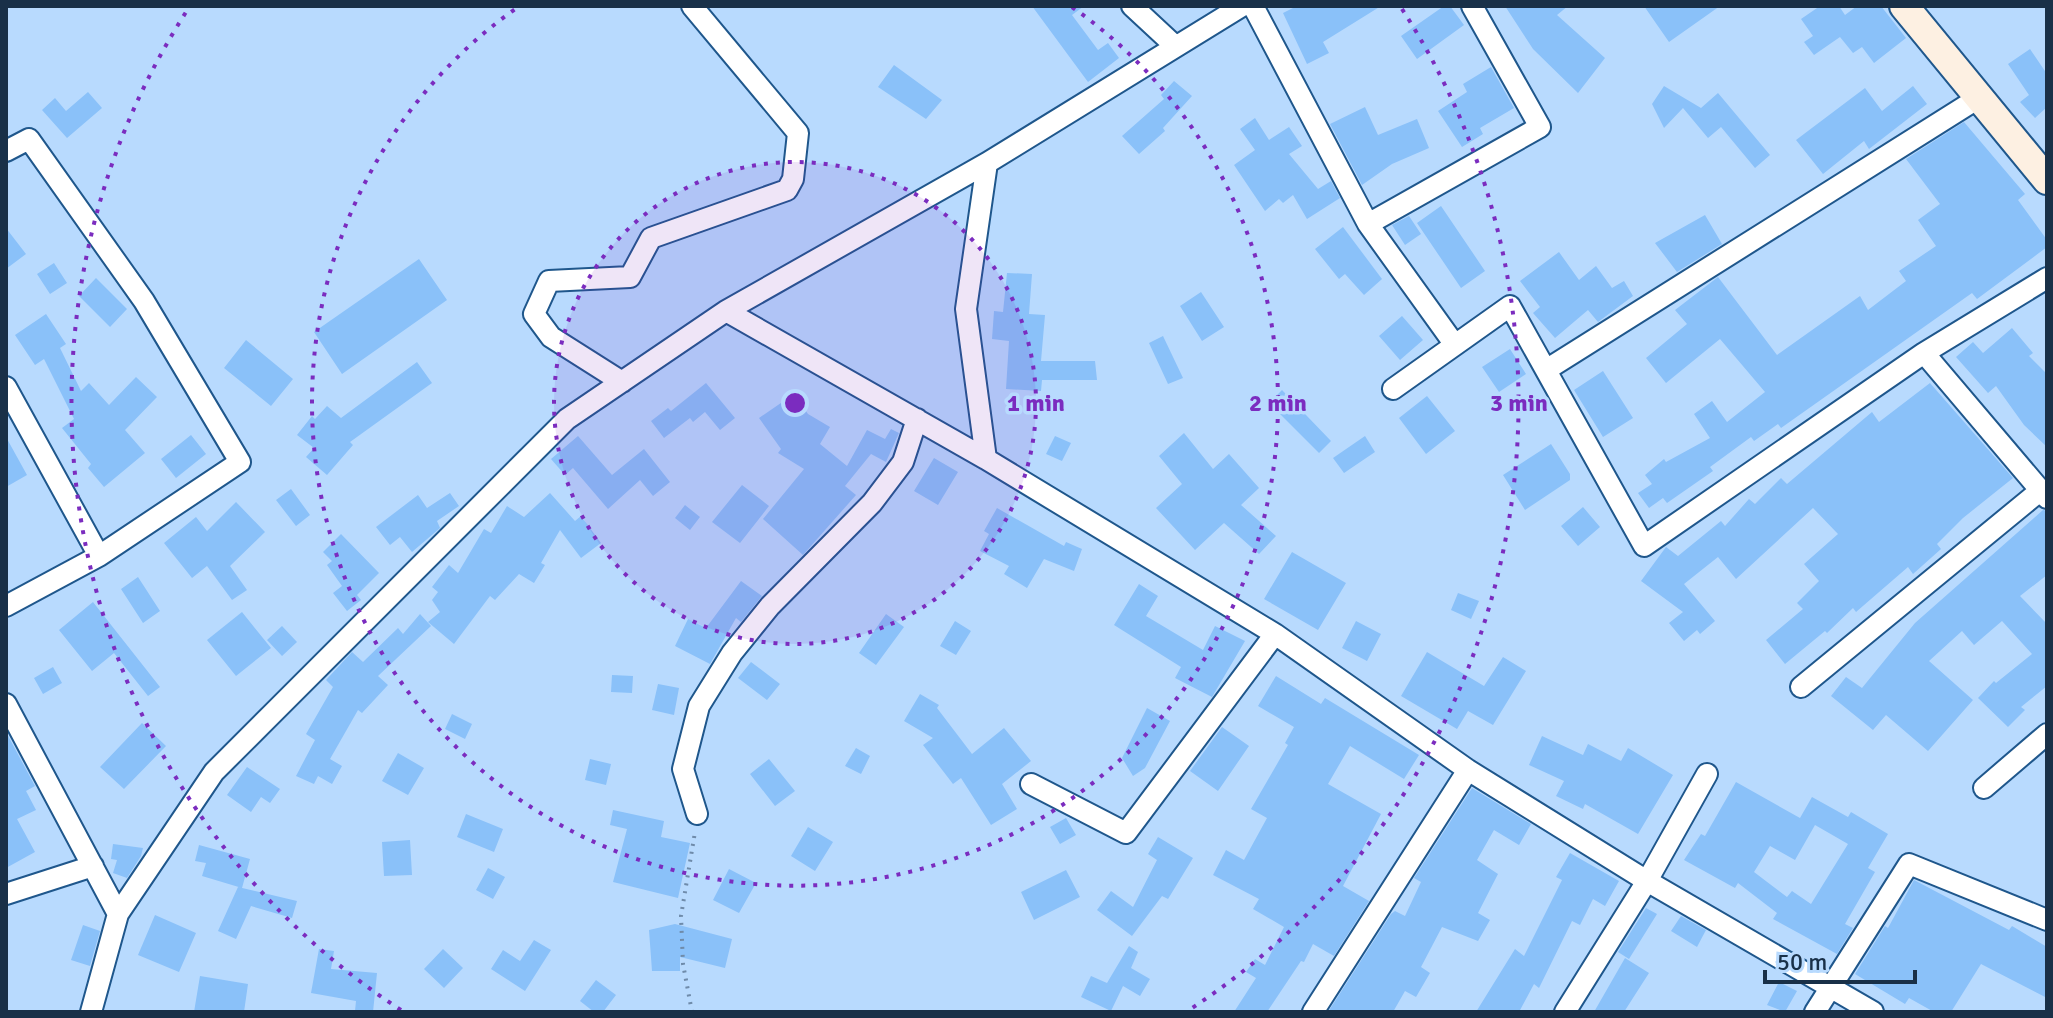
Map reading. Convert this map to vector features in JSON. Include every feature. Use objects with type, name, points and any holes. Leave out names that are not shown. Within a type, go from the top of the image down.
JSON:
[{"type":"street","points":[[622,382],[551,337],[534,314],[549,281],[630,277],[651,238],[787,190],[793,179],[798,133],[692,6]]},
{"type":"street","points":[[1132,6],[1174,45]]},
{"type":"street","points":[[91,1012],[118,914],[214,772],[567,419],[726,311],[987,163],[1174,45],[1242,6]]},
{"type":"street","points":[[1253,6],[1368,224],[1455,345]]},
{"type":"street","points":[[1368,224],[1540,127],[1472,6]]},
{"type":"street","points":[[1904,6],[2047,180]]},
{"type":"street","points":[[1546,370],[1980,97]]},
{"type":"street","points":[[6,151],[29,139],[144,301],[240,462],[99,556],[6,606]]},
{"type":"street","points":[[986,459],[966,309],[987,163]]},
{"type":"street","points":[[1393,389],[1510,306],[1644,546],[1924,353],[2047,278]]},
{"type":"street","points":[[726,311],[986,459],[1275,634],[1468,770],[1647,881],[1873,1012]]},
{"type":"street","points":[[1801,687],[2044,494],[1924,353]]},
{"type":"street","points":[[6,387],[99,556]]},
{"type":"street","points":[[697,814],[683,769],[699,706],[732,653],[770,606],[872,503],[903,462],[917,419]]},
{"type":"street","points":[[1031,784],[1126,833],[1275,634]]},
{"type":"street","points":[[7,708],[118,914]]},
{"type":"street","points":[[1984,788],[2047,734]]},
{"type":"street","points":[[1313,1012],[1468,770]]},
{"type":"street","points":[[1565,1012],[1647,881],[1707,774]]},
{"type":"street","points":[[1815,1012],[1909,864],[2047,920]]},
{"type":"street","points":[[6,894],[93,866]]},
{"type":"path","points":[[692,1012],[683,964],[681,916],[697,814]]},
{"type":"building","points":[[1032,6],[1084,6],[1072,15],[1098,50],[1108,43],[1119,58],[1088,82]]},
{"type":"building","points":[[1297,6],[1381,6],[1323,42],[1329,53],[1307,64],[1283,13]]},
{"type":"building","points":[[1444,6],[1450,6],[1464,25],[1417,59],[1401,36]]},
{"type":"building","points":[[1505,6],[1568,6],[1557,15],[1605,58],[1578,93],[1533,49]]},
{"type":"building","points":[[1644,6],[1720,6],[1669,42]]},
{"type":"building","points":[[1820,6],[1839,6],[1845,15],[1857,6],[1881,6],[1906,38],[1874,63],[1862,47],[1853,53],[1840,37],[1814,55],[1804,42],[1813,36],[1801,19]]},
{"type":"building","points":[[2030,49],[2047,74],[2047,107],[2035,118],[2020,102],[2029,95],[2008,64]]},
{"type":"building","points":[[894,65],[942,100],[926,119],[878,87]]},
{"type":"building","points":[[1491,67],[1514,108],[1480,128],[1483,134],[1462,147],[1438,111],[1467,92],[1463,84]]},
{"type":"building","points":[[1174,81],[1192,96],[1163,128],[1165,131],[1139,154],[1122,136],[1164,99],[1161,95]]},
{"type":"building","points":[[1664,86],[1701,108],[1718,93],[1770,155],[1755,168],[1721,127],[1708,138],[1683,108],[1664,128],[1652,104]]},
{"type":"building","points":[[1913,86],[1927,104],[1869,149],[1864,141],[1823,174],[1796,140],[1865,88],[1882,111]]},
{"type":"building","points":[[88,92],[102,108],[67,138],[42,110],[55,98],[66,111]]},
{"type":"building","points":[[1365,107],[1378,135],[1417,119],[1429,148],[1392,164],[1362,185],[1330,124]]},
{"type":"building","points":[[1255,118],[1269,140],[1289,127],[1302,146],[1289,154],[1318,189],[1331,181],[1340,198],[1307,219],[1293,195],[1283,203],[1279,199],[1265,211],[1234,165],[1255,150],[1240,129]]},
{"type":"building","points":[[1964,122],[2025,194],[2018,200],[2047,240],[2047,247],[1977,299],[1972,293],[1781,428],[1778,424],[1754,441],[1751,437],[1710,467],[1713,471],[1667,503],[1663,498],[1649,508],[1638,493],[1652,484],[1645,475],[1664,459],[1666,462],[1710,438],[1694,414],[1712,401],[1727,422],[1765,392],[1720,339],[1666,383],[1646,358],[1687,324],[1675,310],[1718,277],[1777,355],[1860,296],[1868,310],[1906,281],[1899,271],[1936,246],[1918,220],[1940,204],[1906,159]]},
{"type":"building","points":[[1441,206],[1485,271],[1461,288],[1417,223]]},
{"type":"building","points":[[1705,215],[1722,244],[1677,272],[1655,243]]},
{"type":"building","points":[[1409,216],[1421,234],[1405,245],[1392,225]]},
{"type":"building","points":[[1343,227],[1382,279],[1364,295],[1345,274],[1339,279],[1315,249]]},
{"type":"building","points":[[6,228],[26,254],[6,269]]},
{"type":"building","points":[[1559,252],[1579,280],[1596,266],[1612,288],[1624,281],[1633,296],[1598,322],[1588,310],[1555,338],[1533,313],[1540,307],[1520,281]]},
{"type":"building","points":[[419,259],[447,300],[342,374],[314,332]]},
{"type":"building","points":[[54,263],[67,283],[50,294],[37,274]]},
{"type":"building","points":[[1007,273],[1032,274],[1029,314],[1045,315],[1041,361],[1095,361],[1097,380],[1042,380],[1041,391],[1006,389],[1009,341],[992,339],[994,311],[1003,312]]},
{"type":"building","points":[[96,278],[127,309],[110,327],[79,296]]},
{"type":"building","points":[[1201,292],[1224,327],[1202,341],[1180,306]]},
{"type":"building","points":[[46,314],[66,344],[60,348],[81,391],[89,383],[109,405],[136,377],[157,397],[125,430],[145,453],[104,487],[88,468],[91,464],[62,428],[74,419],[44,359],[35,365],[15,335]]},
{"type":"building","points":[[1402,316],[1423,340],[1400,360],[1379,336]]},
{"type":"building","points":[[2012,328],[2033,353],[2029,356],[2047,374],[2047,447],[2024,425],[1996,386],[1988,393],[1956,357],[1973,342],[1983,353]]},
{"type":"building","points":[[1163,336],[1183,378],[1168,384],[1149,343]]},
{"type":"building","points":[[246,340],[293,379],[271,406],[224,368]]},
{"type":"building","points":[[1510,349],[1526,374],[1499,392],[1482,367]]},
{"type":"building","points":[[417,362],[432,383],[350,442],[353,445],[327,475],[306,457],[314,448],[297,435],[312,416],[315,419],[327,406],[341,418]]},
{"type":"building","points":[[1603,371],[1633,418],[1603,437],[1574,390]]},
{"type":"building","points":[[706,383],[735,418],[720,430],[705,412],[693,422],[690,418],[664,438],[651,421],[668,408],[671,411]]},
{"type":"building","points":[[1930,383],[2013,478],[1963,518],[1937,544],[1941,549],[1913,574],[1908,567],[1856,612],[1853,608],[1827,633],[1825,631],[1785,664],[1766,640],[1803,609],[1797,603],[1819,581],[1804,564],[1838,534],[1813,508],[1736,579],[1718,557],[1684,584],[1715,621],[1700,634],[1697,630],[1684,641],[1669,623],[1683,612],[1641,581],[1666,547],[1678,556],[1721,521],[1725,526],[1749,499],[1755,504],[1781,478],[1787,484],[1872,412],[1879,422]]},
{"type":"building","points":[[1282,390],[1331,441],[1319,453],[1269,403]]},
{"type":"building","points":[[794,394],[808,414],[830,427],[820,444],[847,466],[867,430],[885,439],[891,429],[899,433],[886,462],[871,454],[845,486],[856,495],[803,555],[763,519],[804,469],[778,453],[781,449],[759,418]]},
{"type":"building","points":[[1427,396],[1455,431],[1426,454],[1399,418]]},
{"type":"building","points":[[1184,433],[1213,469],[1229,454],[1259,488],[1241,505],[1276,536],[1259,554],[1224,523],[1195,550],[1156,508],[1182,484],[1159,456]]},
{"type":"building","points":[[191,435],[206,454],[176,478],[161,459]]},
{"type":"building","points":[[578,436],[612,475],[644,449],[670,482],[653,496],[640,480],[608,509],[573,468],[565,475],[551,459]]},
{"type":"building","points":[[1055,436],[1071,443],[1062,461],[1046,454]]},
{"type":"building","points":[[1365,436],[1375,452],[1344,473],[1333,458]]},
{"type":"building","points":[[6,437],[27,475],[6,487]]},
{"type":"building","points":[[1551,444],[1570,474],[1570,480],[1525,510],[1503,475]]},
{"type":"building","points":[[934,458],[958,472],[938,505],[914,491]]},
{"type":"building","points":[[742,485],[769,506],[740,543],[712,522]]},
{"type":"building","points":[[291,489],[310,515],[296,526],[276,500]]},
{"type":"building","points":[[450,493],[459,506],[437,521],[440,528],[412,552],[400,537],[390,545],[376,527],[418,495],[427,508]]},
{"type":"building","points":[[550,493],[575,521],[581,516],[601,543],[581,558],[560,530],[541,563],[545,565],[534,583],[519,574],[495,600],[490,596],[454,644],[428,622],[440,612],[432,600],[438,592],[432,587],[449,565],[458,573],[484,529],[491,533],[507,506],[524,517]]},
{"type":"building","points":[[236,502],[265,532],[230,566],[247,590],[232,600],[207,566],[192,578],[164,543],[196,517],[207,531]]},
{"type":"building","points":[[685,505],[700,517],[690,530],[675,518]]},
{"type":"building","points":[[1583,507],[1600,527],[1578,546],[1561,526]]},
{"type":"building","points":[[997,508],[1064,546],[1066,542],[1082,549],[1074,571],[1044,559],[1027,588],[1004,574],[1009,566],[980,551],[989,534],[984,531]]},
{"type":"building","points":[[2043,510],[2047,511],[2047,575],[2020,596],[2047,624],[2047,686],[2021,707],[2025,710],[2008,727],[1978,698],[1994,681],[1996,683],[2032,654],[2002,621],[1974,645],[1962,631],[1929,661],[1973,700],[1928,751],[1886,715],[1873,730],[1831,696],[1846,677],[1862,688],[1915,623]]},
{"type":"building","points":[[341,534],[379,573],[357,595],[361,600],[347,611],[333,593],[342,586],[327,565],[332,561],[323,552]]},
{"type":"building","points":[[1292,552],[1346,583],[1318,630],[1264,599]]},
{"type":"building","points":[[138,577],[160,611],[143,623],[121,589]]},
{"type":"building","points":[[741,581],[762,596],[741,622],[736,618],[710,664],[675,646],[688,619],[706,628]]},
{"type":"building","points":[[1139,584],[1158,596],[1146,616],[1203,650],[1215,626],[1245,641],[1212,697],[1175,678],[1181,667],[1114,625]]},
{"type":"building","points":[[1458,593],[1479,601],[1471,619],[1451,610]]},
{"type":"building","points":[[93,602],[160,687],[148,696],[114,653],[92,671],[59,630]]},
{"type":"building","points":[[242,612],[271,648],[236,676],[207,640]]},
{"type":"building","points":[[420,614],[431,626],[378,676],[388,685],[362,713],[358,710],[330,759],[342,766],[332,784],[318,776],[314,784],[296,776],[315,740],[306,734],[333,687],[326,680],[352,652],[363,662],[398,628],[403,634]]},
{"type":"building","points":[[886,614],[904,627],[876,665],[859,653]]},
{"type":"building","points":[[955,621],[971,631],[956,655],[940,646]]},
{"type":"building","points":[[1356,621],[1381,634],[1367,661],[1342,648]]},
{"type":"building","points":[[282,626],[297,642],[282,656],[267,640]]},
{"type":"building","points":[[1427,652],[1484,686],[1503,657],[1526,671],[1493,725],[1468,711],[1457,729],[1401,696]]},
{"type":"building","points":[[751,662],[780,684],[767,700],[738,678]]},
{"type":"building","points":[[53,667],[62,683],[43,694],[34,678]]},
{"type":"building","points":[[612,675],[633,676],[632,693],[611,692]]},
{"type":"building","points":[[1276,676],[1321,704],[1325,698],[1419,755],[1404,779],[1350,746],[1328,784],[1381,814],[1343,886],[1369,901],[1334,956],[1313,944],[1304,962],[1301,961],[1267,1012],[1234,1012],[1256,978],[1246,972],[1255,959],[1265,965],[1284,927],[1253,909],[1259,899],[1213,875],[1226,850],[1244,860],[1267,818],[1251,809],[1288,745],[1285,743],[1294,727],[1258,706]]},
{"type":"building","points":[[658,684],[679,688],[674,715],[652,710]]},
{"type":"building","points":[[920,694],[939,705],[937,708],[972,754],[1004,728],[1031,761],[1002,784],[1017,809],[991,825],[961,778],[953,784],[923,745],[933,738],[904,721]]},
{"type":"building","points":[[1147,708],[1170,721],[1145,768],[1133,776],[1122,758]]},
{"type":"building","points":[[452,714],[472,724],[465,739],[445,729]]},
{"type":"building","points":[[142,723],[166,746],[124,789],[100,767]]},
{"type":"building","points":[[1222,727],[1249,746],[1218,791],[1190,771]]},
{"type":"building","points":[[6,732],[35,786],[26,791],[36,810],[17,819],[35,852],[6,868]]},
{"type":"building","points":[[1542,736],[1583,755],[1588,744],[1621,761],[1628,748],[1673,775],[1638,834],[1585,804],[1583,809],[1556,796],[1564,781],[1529,765]]},
{"type":"building","points":[[856,748],[870,756],[861,774],[845,766]]},
{"type":"building","points":[[398,753],[424,768],[408,795],[382,781]]},
{"type":"building","points":[[590,759],[611,764],[606,785],[585,780]]},
{"type":"building","points":[[769,759],[795,791],[775,806],[750,774]]},
{"type":"building","points":[[247,767],[280,789],[270,803],[261,797],[251,812],[227,795]]},
{"type":"building","points":[[1736,782],[1800,818],[1812,797],[1848,817],[1851,812],[1888,834],[1868,868],[1875,872],[1845,924],[1853,928],[1837,954],[1773,919],[1777,913],[1738,883],[1735,888],[1684,860],[1701,834],[1705,836]],"holes":[[[1815,825],[1848,844],[1811,904],[1792,891],[1787,897],[1754,872],[1770,846],[1795,860]]]},
{"type":"building","points":[[1472,788],[1531,824],[1519,845],[1494,830],[1477,860],[1498,874],[1478,913],[1490,920],[1478,941],[1442,927],[1421,967],[1430,973],[1416,997],[1405,991],[1393,1012],[1328,1012],[1391,914],[1395,911],[1405,916],[1421,882],[1414,878]]},
{"type":"building","points":[[613,810],[664,821],[661,837],[690,843],[678,898],[613,882],[627,829],[610,825]]},
{"type":"building","points":[[466,814],[503,829],[494,852],[457,837]]},
{"type":"building","points":[[1066,818],[1076,835],[1060,844],[1050,827]]},
{"type":"building","points":[[808,827],[833,842],[815,871],[791,856]]},
{"type":"building","points":[[1158,837],[1193,858],[1168,899],[1162,896],[1132,936],[1097,910],[1111,891],[1133,907],[1157,860],[1148,854]]},
{"type":"building","points":[[410,840],[412,875],[384,876],[382,842]]},
{"type":"building","points":[[113,844],[143,848],[127,878],[113,873],[117,860],[111,859]]},
{"type":"building","points":[[199,845],[250,859],[242,888],[202,876],[206,863],[195,861]]},
{"type":"building","points":[[1570,853],[1619,881],[1605,906],[1593,899],[1580,925],[1572,921],[1539,988],[1534,984],[1519,1012],[1476,1012],[1515,949],[1524,956],[1562,880],[1556,877]]},
{"type":"building","points":[[488,868],[505,877],[493,899],[476,890]]},
{"type":"building","points":[[729,869],[756,883],[739,913],[713,900]]},
{"type":"building","points":[[1066,870],[1080,897],[1034,920],[1021,892]]},
{"type":"building","points":[[1914,880],[2009,930],[2012,926],[2047,947],[2047,998],[1981,964],[1951,1012],[1934,1012],[1909,998],[1905,1004],[1855,974],[1885,926],[1888,928]]},
{"type":"building","points":[[238,887],[297,901],[292,918],[251,906],[236,939],[218,931]]},
{"type":"building","points":[[1646,908],[1657,914],[1629,959],[1618,952]]},
{"type":"building","points":[[155,915],[196,933],[179,972],[138,955]]},
{"type":"building","points":[[1681,916],[1706,930],[1697,947],[1671,931]]},
{"type":"building","points":[[675,924],[732,939],[725,968],[680,957],[680,971],[652,971],[649,930]]},
{"type":"building","points":[[83,925],[100,931],[90,966],[71,960]]},
{"type":"building","points":[[534,940],[551,950],[525,991],[491,969],[503,950],[520,961]]},
{"type":"building","points":[[1129,946],[1138,952],[1131,968],[1150,979],[1140,996],[1123,986],[1111,1011],[1081,997],[1091,976],[1107,983]]},
{"type":"building","points":[[319,949],[334,951],[331,969],[377,973],[373,1012],[355,1011],[356,1001],[311,993]]},
{"type":"building","points":[[443,949],[463,968],[444,988],[424,969]]},
{"type":"building","points":[[1625,958],[1649,973],[1624,1012],[1594,1012]]},
{"type":"building","points":[[200,976],[248,984],[244,1012],[194,1012]]},
{"type":"building","points":[[596,980],[616,995],[603,1012],[594,1012],[580,1001]]},
{"type":"building","points":[[1779,982],[1797,991],[1785,1012],[1767,1005]]}]
